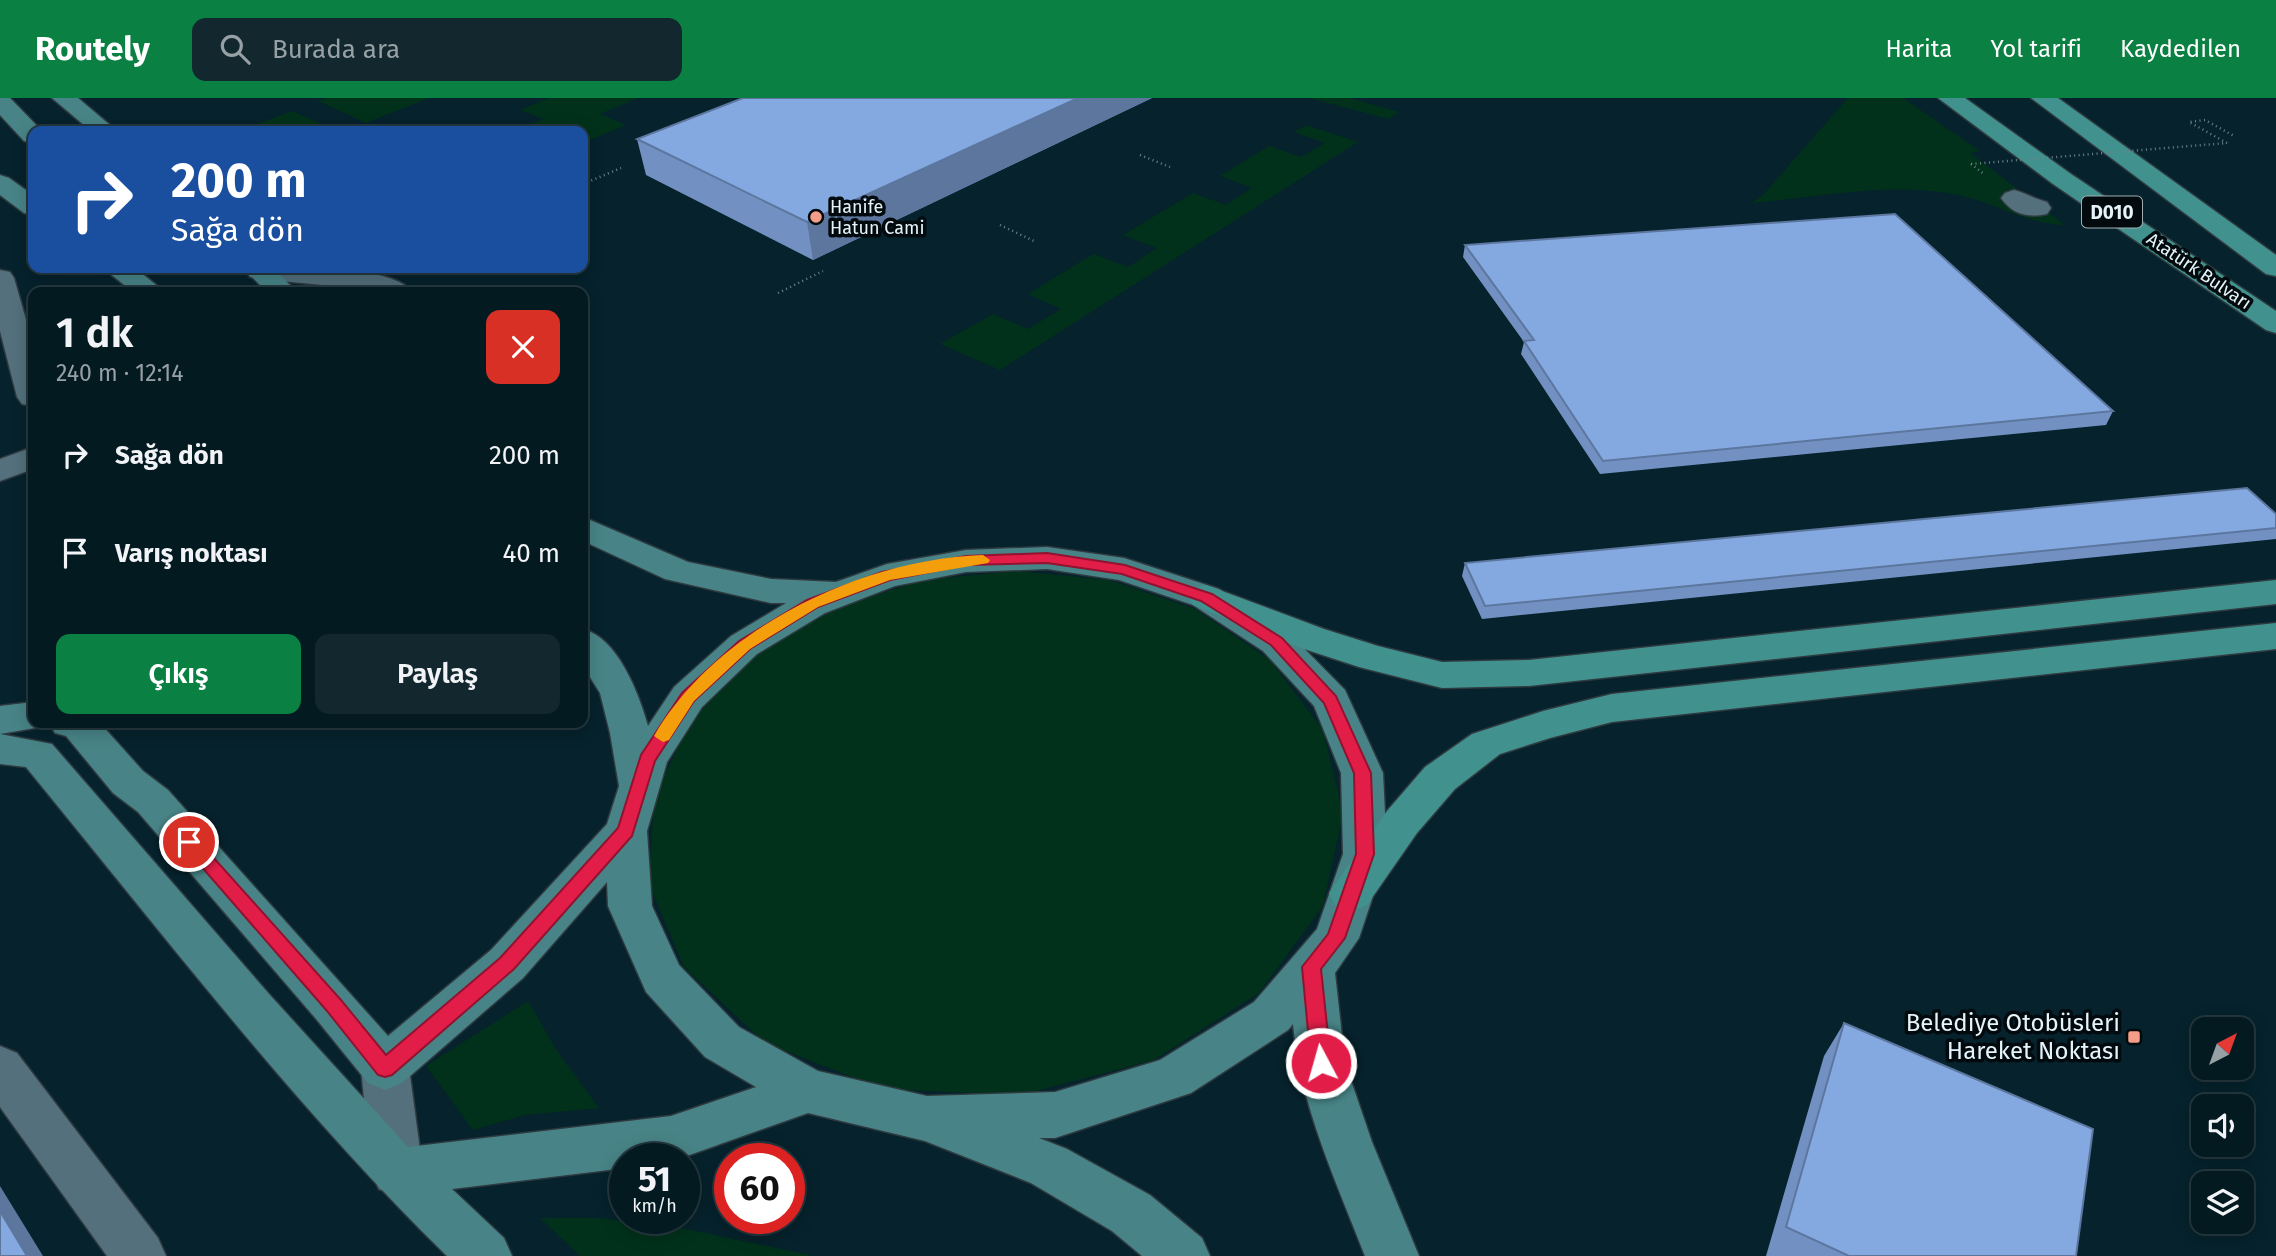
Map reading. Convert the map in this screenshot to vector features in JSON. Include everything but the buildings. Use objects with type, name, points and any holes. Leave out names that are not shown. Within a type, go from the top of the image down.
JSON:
[{"type":"highway","name":"Atatürk Bulvarı","points":[[1950,98],[2062,179],[2276,324]]},
{"type":"highway","name":"D010","points":[[2043,98],[2276,268]]},
{"type":"highway","points":[[1206,597],[1311,638],[1372,658],[1442,675],[1529,673],[2276,592]]},
{"type":"highway","points":[[1352,893],[1402,822],[1440,778],[1486,744],[1543,725],[1612,708],[2276,636]]},
{"type":"main road","points":[[64,98],[99,126]]},
{"type":"main road","points":[[0,102],[28,131]]},
{"type":"main road","points":[[0,183],[28,203]]},
{"type":"main road","points":[[124,273],[144,287]]},
{"type":"main road","points":[[152,273],[163,287]]},
{"type":"main road","points":[[262,273],[278,287]]},
{"type":"main road","points":[[588,530],[678,571],[771,591],[840,593]]},
{"type":"main road","points":[[927,1119],[1055,1115],[1174,1078],[1271,1016],[1336,938],[1365,854],[1362,773],[1331,701],[1276,642],[1206,597],[1125,569],[1047,558],[966,561],[887,576],[840,593],[813,604],[744,645],[688,697],[647,760],[626,831],[630,906],[662,978],[723,1042],[808,1091],[927,1119],[1049,1166],[1131,1213],[1183,1256]]},
{"type":"main road","points":[[588,645],[619,692],[631,733],[639,786]]},
{"type":"main road","points":[[0,720],[28,717]]},
{"type":"main road","points":[[82,728],[128,782],[153,801],[334,1006],[385,1069],[507,964],[626,831]]},
{"type":"main road","points":[[0,750],[38,754],[252,1008],[397,1172],[485,1256]]},
{"type":"main road","points":[[1311,967],[1321,1063],[1347,1142],[1392,1256]]},
{"type":"main road","points":[[397,1172],[671,1139],[808,1091]]},
{"type":"street","points":[[295,273],[368,281],[384,287]]},
{"type":"street","points":[[0,278],[28,379]]},
{"type":"street","points":[[0,471],[28,459]]},
{"type":"street","points":[[0,1068],[139,1256]]},
{"type":"street","points":[[385,1069],[397,1172]]},
{"type":"path","points":[[1971,164],[2227,143],[2189,122],[2205,120],[2234,136]]},
{"type":"path","points":[[1140,155],[1170,167]]},
{"type":"path","points":[[588,182],[621,168]]},
{"type":"path","points":[[1000,225],[1034,241]]},
{"type":"path","points":[[778,293],[823,271]]},
{"type":"green space","points":[[327,98],[429,98],[366,123],[318,101]]},
{"type":"green space","points":[[549,98],[638,98],[600,114],[626,125],[588,141],[588,126],[527,126],[543,119],[520,110]]},
{"type":"green space","points":[[1309,98],[1349,98],[1399,112],[1388,119]]},
{"type":"green space","points":[[1848,98],[1903,98],[1980,151],[1970,153],[2065,225],[2038,221],[1971,198],[1933,191],[1881,190],[1751,203],[1762,196]]},
{"type":"green space","points":[[292,111],[326,126],[252,126]]},
{"type":"green space","points":[[1306,125],[1358,142],[1000,370],[940,344],[993,314],[1028,329],[1061,309],[1028,294],[1093,254],[1128,267],[1157,248],[1123,235],[1193,193],[1226,205],[1252,188],[1220,176],[1269,146],[1301,157],[1325,143],[1294,132]]},
{"type":"green space","points":[[1017,571],[1109,580],[1195,609],[1270,660],[1323,730],[1343,814],[1323,906],[1259,993],[1154,1060],[1021,1095],[883,1089],[765,1043],[684,967],[649,884],[654,798],[691,720],[754,656],[833,609],[923,580]]},
{"type":"green space","points":[[528,1001],[557,1051],[599,1108],[525,1115],[473,1130],[426,1066]]},
{"type":"green space","points":[[540,1218],[609,1219],[609,1234],[700,1232],[814,1256],[580,1256]]},
{"type":"slow traffic","points":[[663,736],[688,697],[744,645],[813,604],[887,576],[983,560]]},
{"type":"place","name":"Hanife Hatun Cami","points":[[816,217]]},
{"type":"place","name":"Belediye Otobüsleri Hareket Noktası","points":[[2134,1037]]},
{"type":"route","points":[[189,842],[334,1006],[385,1069],[507,964],[626,831],[647,760],[688,697],[744,645],[813,604],[887,576],[966,561],[1047,558],[1125,569],[1206,597],[1276,642],[1331,701],[1362,773],[1365,854],[1336,938],[1311,967],[1321,1063]]}]
